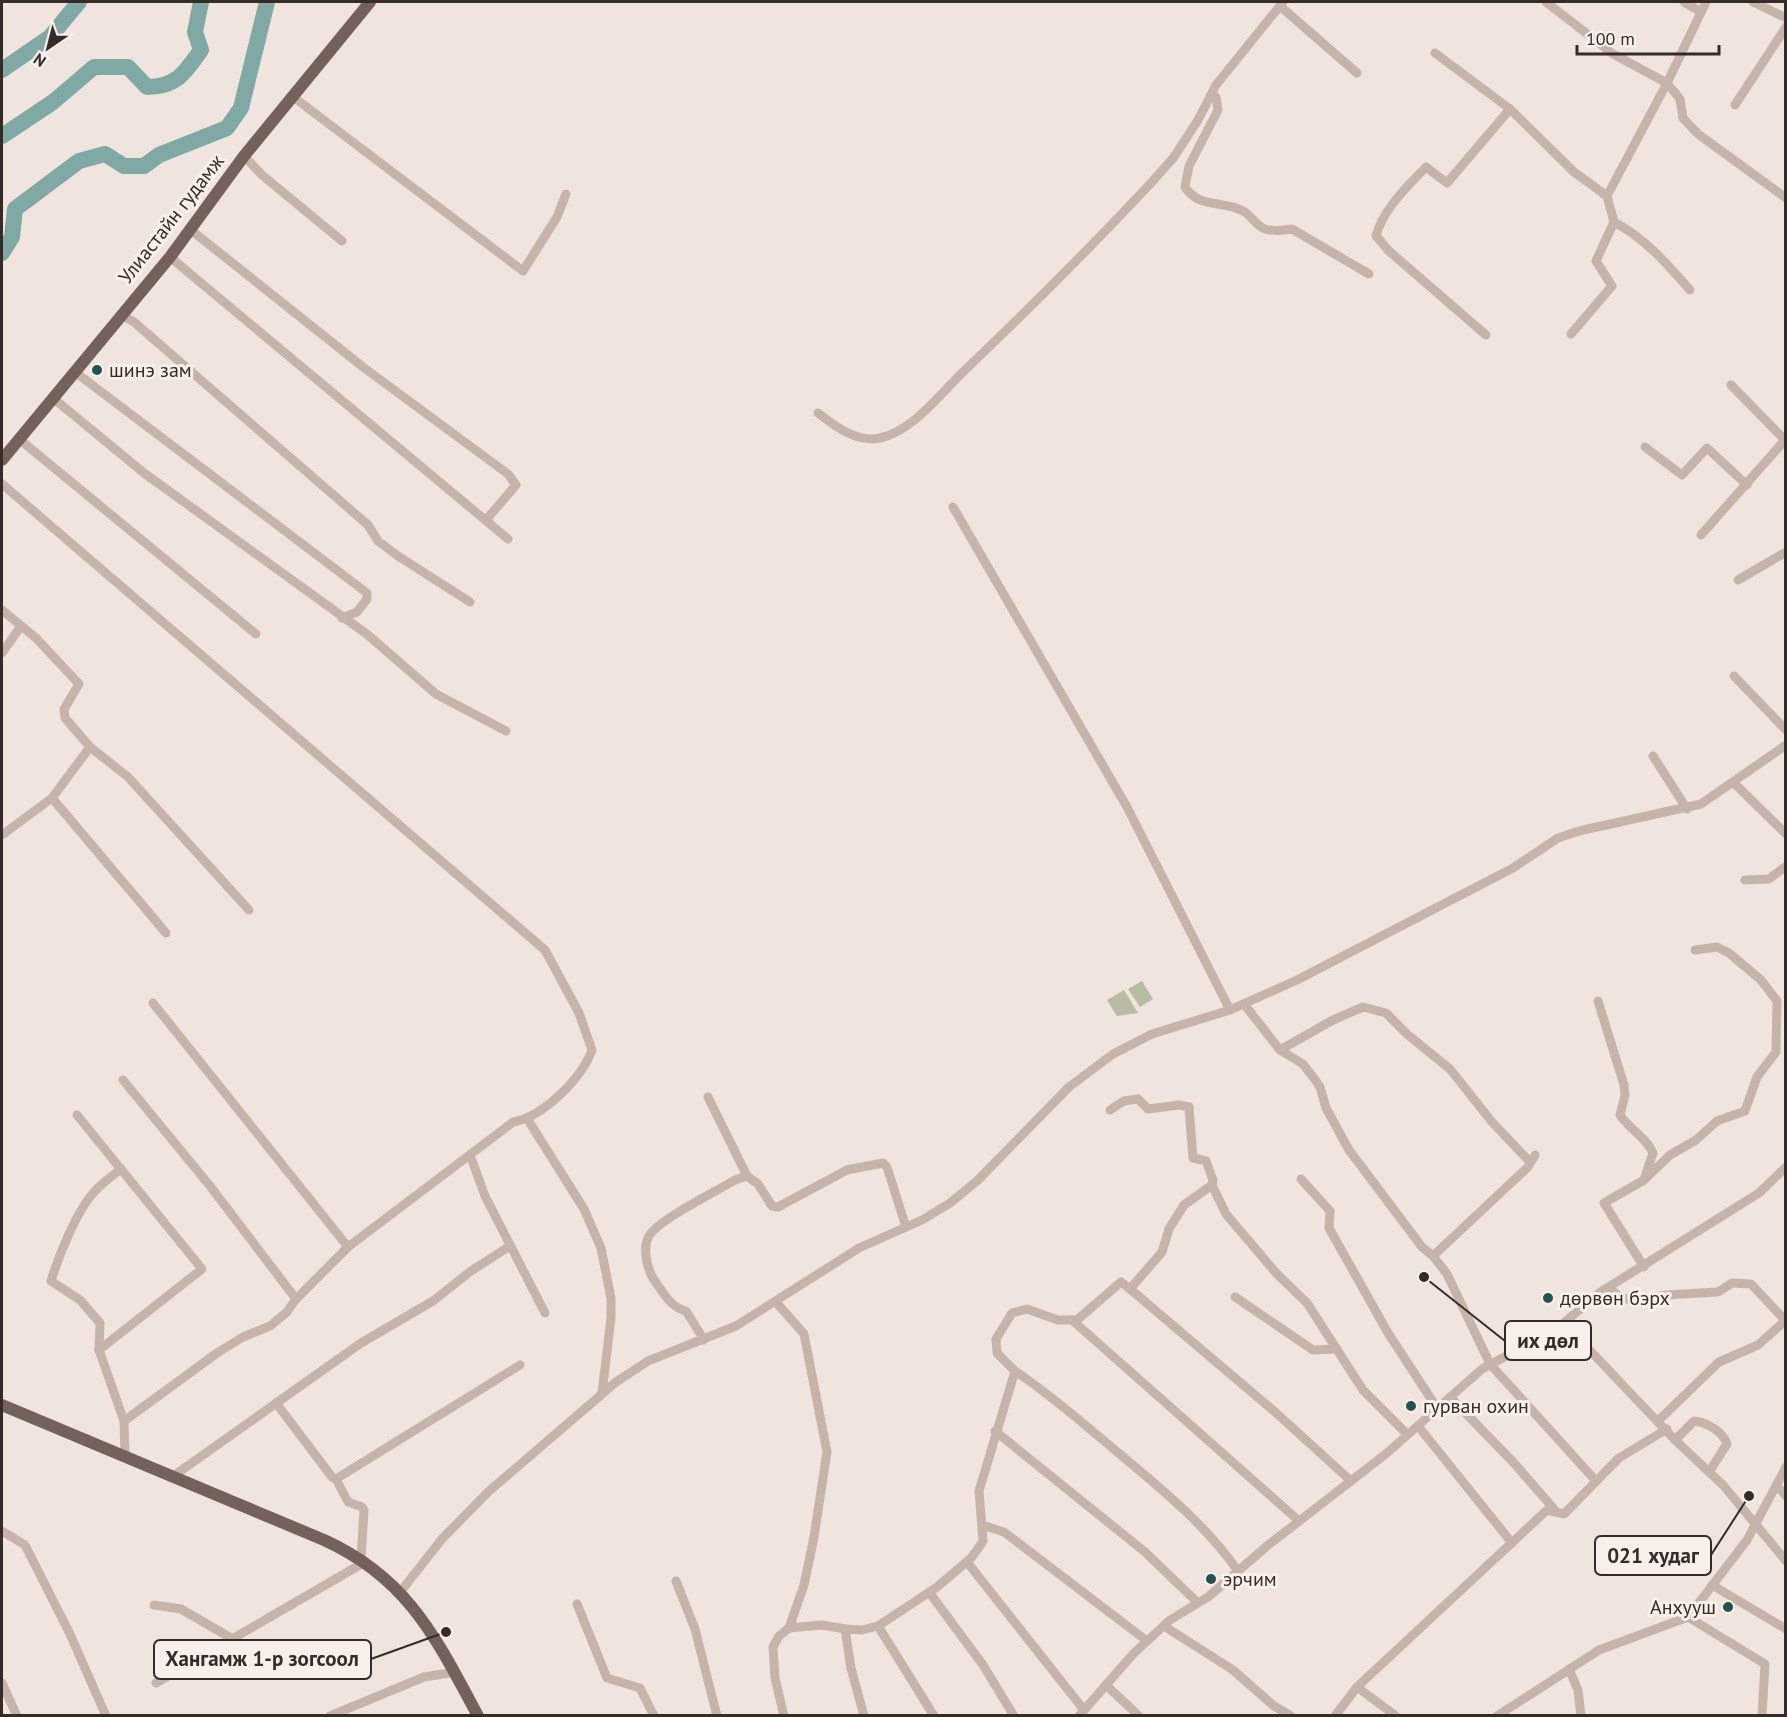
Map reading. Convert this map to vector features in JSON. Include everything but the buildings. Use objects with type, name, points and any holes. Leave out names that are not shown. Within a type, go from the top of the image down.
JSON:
[{"type":"main road","name":"Улиастайн гудамж","points":[[2,460],[170,257],[244,156],[370,2]]},
{"type":"main road","points":[[2,1405],[324,1540],[363,1560],[401,1592],[427,1626],[478,1716]]},
{"type":"street","points":[[1546,2],[1613,54],[1667,83],[1680,99],[1683,118],[1698,134],[1785,198]]},
{"type":"street","points":[[1684,2],[1701,12]]},
{"type":"street","points":[[1607,196],[1667,83],[1706,2]]},
{"type":"street","points":[[1753,2],[1785,18]]},
{"type":"street","points":[[818,413],[840,430],[862,438],[879,439],[910,423],[1152,183],[1174,157],[1216,85],[1281,4],[1357,73]]},
{"type":"street","points":[[1735,105],[1785,27]]},
{"type":"street","points":[[1435,53],[1510,109],[1574,172],[1607,196],[1614,222],[1596,261],[1612,286],[1571,334]]},
{"type":"street","points":[[1212,94],[1216,97],[1218,110],[1190,166],[1185,187],[1190,196],[1200,201],[1243,211],[1263,229],[1278,231],[1293,228],[1369,274]]},
{"type":"street","points":[[292,96],[523,271],[557,217],[566,194]]},
{"type":"street","points":[[1486,335],[1389,251],[1376,236],[1378,226],[1399,196],[1426,167],[1447,183],[1510,109]]},
{"type":"street","points":[[244,156],[262,175],[342,241]]},
{"type":"street","points":[[1614,222],[1657,253],[1690,290]]},
{"type":"street","points":[[190,230],[363,367],[508,474],[516,485],[486,520]]},
{"type":"street","points":[[170,257],[508,539]]},
{"type":"street","points":[[121,315],[134,322],[368,525],[378,541],[470,602]]},
{"type":"street","points":[[75,372],[367,593],[367,599],[357,612],[342,618]]},
{"type":"street","points":[[1701,535],[1785,441],[1731,385]]},
{"type":"street","points":[[53,398],[144,472],[368,635],[436,694],[506,731]]},
{"type":"street","points":[[19,440],[256,634]]},
{"type":"street","points":[[1645,447],[1682,476],[1707,448],[1747,484]]},
{"type":"street","points":[[2,484],[545,950],[579,1012],[592,1050],[583,1067],[554,1101],[528,1120],[513,1122],[348,1247],[296,1299],[287,1312],[270,1326],[243,1337],[217,1353],[124,1421]]},
{"type":"street","points":[[953,507],[1127,807],[1230,1010]]},
{"type":"street","points":[[1738,580],[1785,552]]},
{"type":"street","points":[[2,610],[36,638],[79,684],[64,709],[65,718],[90,747],[128,777],[249,910]]},
{"type":"street","points":[[2,653],[21,626]]},
{"type":"street","points":[[1734,676],[1785,730]]},
{"type":"street","points":[[401,1592],[461,1519],[516,1467],[602,1393],[648,1361],[736,1326],[859,1248],[937,1211],[964,1193],[1069,1087],[1092,1068],[1152,1034],[1230,1010],[1297,980],[1513,868],[1558,838],[1578,831],[1687,809],[1711,799],[1785,745]]},
{"type":"street","points":[[2,835],[52,798],[90,747]]},
{"type":"street","points":[[1653,756],[1687,809]]},
{"type":"street","points":[[1734,783],[1785,834]]},
{"type":"street","points":[[52,798],[166,933]]},
{"type":"street","points":[[1745,880],[1769,879],[1785,866]]},
{"type":"street","points":[[1644,1267],[1604,1203],[1644,1180],[1671,1155],[1696,1140],[1718,1121],[1745,1111],[1757,1077],[1776,1052],[1779,1010],[1771,990],[1729,953],[1717,947],[1695,950]]},
{"type":"street","points":[[1598,1001],[1624,1084],[1625,1095],[1620,1115],[1626,1125],[1649,1143],[1653,1153],[1644,1180]]},
{"type":"street","points":[[153,1003],[348,1247]]},
{"type":"street","points":[[1244,1004],[1280,1050],[1303,1064],[1320,1087],[1326,1108],[1350,1150],[1422,1247],[1433,1256],[1447,1274],[1490,1364],[1596,1481]]},
{"type":"street","points":[[1280,1050],[1333,1020],[1363,1007],[1386,1012],[1408,1035],[1450,1069],[1492,1122],[1532,1158],[1528,1167],[1433,1256]]},
{"type":"street","points":[[123,1080],[210,1186],[296,1299]]},
{"type":"street","points":[[708,1098],[747,1176],[758,1184],[772,1206],[778,1207],[847,1170],[883,1164],[887,1167],[906,1227]]},
{"type":"street","points":[[1110,1110],[1124,1101],[1138,1099],[1148,1109],[1179,1105],[1189,1107],[1193,1158],[1206,1161],[1213,1179],[1212,1185],[1226,1214],[1276,1273],[1307,1303],[1332,1346],[1337,1349],[1363,1390],[1407,1434]]},
{"type":"street","points":[[77,1115],[202,1269],[99,1350]]},
{"type":"street","points":[[528,1120],[584,1209],[601,1248],[611,1298],[611,1318],[602,1393]]},
{"type":"street","points":[[470,1155],[485,1196],[545,1313]]},
{"type":"street","points":[[967,1562],[1082,1713],[1147,1641],[1164,1626],[1197,1602],[1208,1597],[1418,1426],[1450,1396],[1490,1364],[1558,1328],[1609,1288],[1759,1193],[1785,1167]]},
{"type":"street","points":[[121,1169],[94,1191],[78,1216],[63,1247],[51,1281],[80,1300],[100,1323],[99,1350],[124,1421],[125,1457]]},
{"type":"street","points":[[704,1340],[686,1311],[674,1308],[649,1271],[646,1252],[648,1236],[658,1226],[735,1180],[747,1176]]},
{"type":"street","points":[[1301,1179],[1330,1211],[1329,1228],[1388,1334],[1437,1408]]},
{"type":"street","points":[[1130,1288],[1162,1252],[1168,1229],[1184,1205],[1212,1185]]},
{"type":"street","points":[[172,1477],[362,1343],[433,1302],[471,1272],[510,1246]]},
{"type":"street","points":[[1238,1571],[1216,1540],[1160,1488],[1044,1390],[1015,1371],[997,1353],[996,1339],[1012,1313],[1027,1309],[1058,1320],[1077,1320],[1121,1282],[1274,1411],[1351,1481]]},
{"type":"street","points":[[1609,1288],[1620,1297],[1634,1301],[1665,1295],[1718,1292],[1732,1283],[1751,1284],[1785,1320],[1758,1345],[1719,1362],[1659,1420]]},
{"type":"street","points":[[1235,1297],[1313,1350],[1337,1349]]},
{"type":"street","points":[[776,1302],[804,1334],[827,1452],[810,1560],[789,1628]]},
{"type":"street","points":[[1071,1320],[1299,1521]]},
{"type":"street","points":[[1558,1328],[1580,1340],[1659,1420],[1675,1440],[1723,1485],[1785,1561]]},
{"type":"street","points":[[336,1479],[520,1365]]},
{"type":"street","points":[[784,1716],[775,1678],[773,1647],[779,1636],[789,1628],[822,1625],[862,1630],[878,1626],[929,1592],[967,1562],[983,1541],[980,1491],[995,1431],[1015,1371]]},
{"type":"street","points":[[1450,1396],[1514,1462],[1554,1509],[1564,1514],[1619,1458],[1667,1429]]},
{"type":"street","points":[[156,1683],[363,1560],[364,1510],[348,1502],[336,1479],[332,1477],[276,1403]]},
{"type":"street","points":[[1675,1440],[1694,1421],[1712,1427],[1725,1438],[1727,1444],[1709,1472]]},
{"type":"street","points":[[1418,1426],[1512,1543]]},
{"type":"street","points":[[995,1431],[1145,1552],[1197,1602]]},
{"type":"street","points":[[1497,1716],[1599,1650],[1688,1617],[1747,1540],[1785,1467]]},
{"type":"street","points":[[1777,1486],[1785,1496]]},
{"type":"street","points":[[1335,1716],[1357,1687],[1547,1510],[1554,1509]]},
{"type":"street","points":[[982,1525],[1004,1532],[1147,1641]]},
{"type":"street","points":[[2,1531],[25,1545],[70,1634],[106,1716]]},
{"type":"street","points":[[676,1581],[695,1629],[717,1716]]},
{"type":"street","points":[[1712,1585],[1785,1629]]},
{"type":"street","points":[[929,1592],[982,1665],[1014,1716]]},
{"type":"street","points":[[577,1604],[607,1678],[640,1688],[654,1716]]},
{"type":"street","points":[[154,1605],[181,1609],[231,1638]]},
{"type":"street","points":[[1688,1617],[1765,1664],[1762,1716]]},
{"type":"street","points":[[878,1626],[934,1716]]},
{"type":"street","points":[[1164,1626],[1233,1670],[1274,1706],[1291,1716]]},
{"type":"street","points":[[845,1629],[851,1668],[864,1716]]},
{"type":"street","points":[[1569,1669],[1578,1690],[1581,1716]]},
{"type":"street","points":[[330,1716],[424,1677],[455,1672]]},
{"type":"street","points":[[2,1683],[17,1716]]},
{"type":"street","points":[[1106,1685],[1139,1716]]},
{"type":"street","points":[[1357,1687],[1396,1716]]},
{"type":"green space","points":[[1142,981],[1153,999],[1140,1007],[1128,989]]},
{"type":"green space","points":[[1124,990],[1138,1013],[1117,1016],[1107,1000]]},
{"type":"waterway","points":[[2,70],[50,37],[79,2]]},
{"type":"waterway","points":[[2,136],[53,102],[94,67],[128,67],[147,87],[165,84],[179,77],[201,50],[195,32],[201,2]]},
{"type":"waterway","points":[[2,253],[12,237],[15,209],[79,161],[105,154],[124,166],[144,166],[159,155],[227,128],[241,108],[267,2]]},
{"type":"place","name":"шинэ зам","points":[[97,370]]},
{"type":"place","name":"их дөл","points":[[1424,1277]]},
{"type":"place","name":"дөрвөн бэрх","points":[[1548,1298]]},
{"type":"place","name":"гурван охин","points":[[1411,1406]]},
{"type":"place","name":"021 худаг","points":[[1749,1496]]},
{"type":"place","name":"эрчим","points":[[1211,1579]]},
{"type":"place","name":"Анхууш","points":[[1728,1607]]},
{"type":"place","name":"Хангамж 1-р зогсоол","points":[[446,1632]]}]
